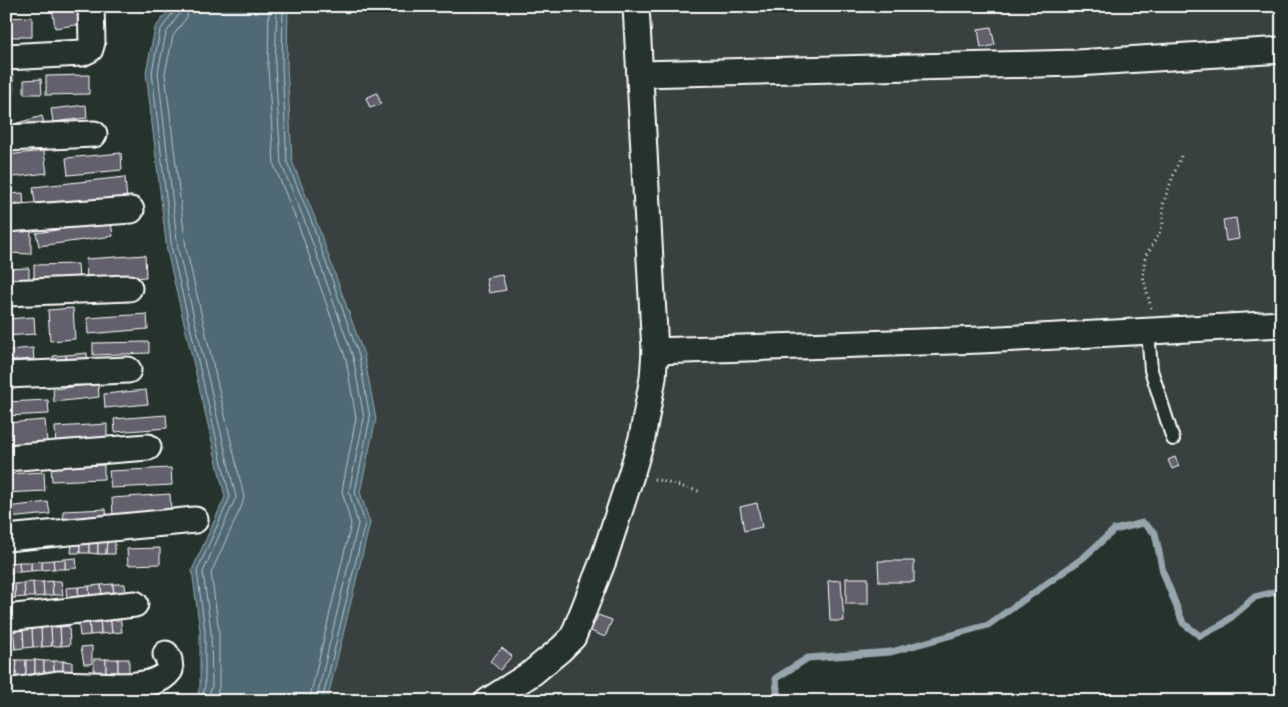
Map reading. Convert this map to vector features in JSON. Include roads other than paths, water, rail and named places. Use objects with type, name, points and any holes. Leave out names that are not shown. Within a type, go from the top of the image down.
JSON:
[{"type":"street","points":[[6,57],[82,53],[90,49],[92,42],[91,6]]},
{"type":"street","points":[[488,701],[532,673],[573,637],[603,561],[642,438],[653,378],[655,351],[636,6]]},
{"type":"street","points":[[640,74],[1076,63],[1282,50]]},
{"type":"street","points":[[6,138],[94,134]]},
{"type":"street","points":[[6,219],[131,210]]},
{"type":"street","points":[[6,293],[129,288]]},
{"type":"street","points":[[655,351],[981,340],[1282,324]]},
{"type":"street","points":[[6,375],[128,370]]},
{"type":"street","points":[[6,458],[148,447]]},
{"type":"street","points":[[6,538],[195,520]]},
{"type":"street","points":[[6,618],[135,604]]},
{"type":"street","points":[[6,692],[45,694],[58,684],[125,693],[159,680],[166,675],[170,670],[166,654]]},
{"type":"lane","points":[[1153,330],[1151,370],[1173,439]]},
{"type":"water","points":[[172,6],[288,6],[287,65],[292,161],[315,218],[364,355],[376,419],[360,492],[370,523],[327,701],[196,701],[200,686],[200,631],[192,570],[225,497],[167,251],[146,72],[155,28]]},
{"type":"waterway","points":[[778,701],[776,678],[808,658],[891,652],[988,625],[1083,558],[1114,530],[1143,523],[1155,533],[1163,572],[1183,623],[1200,636],[1223,624],[1255,597],[1282,590]]}]
